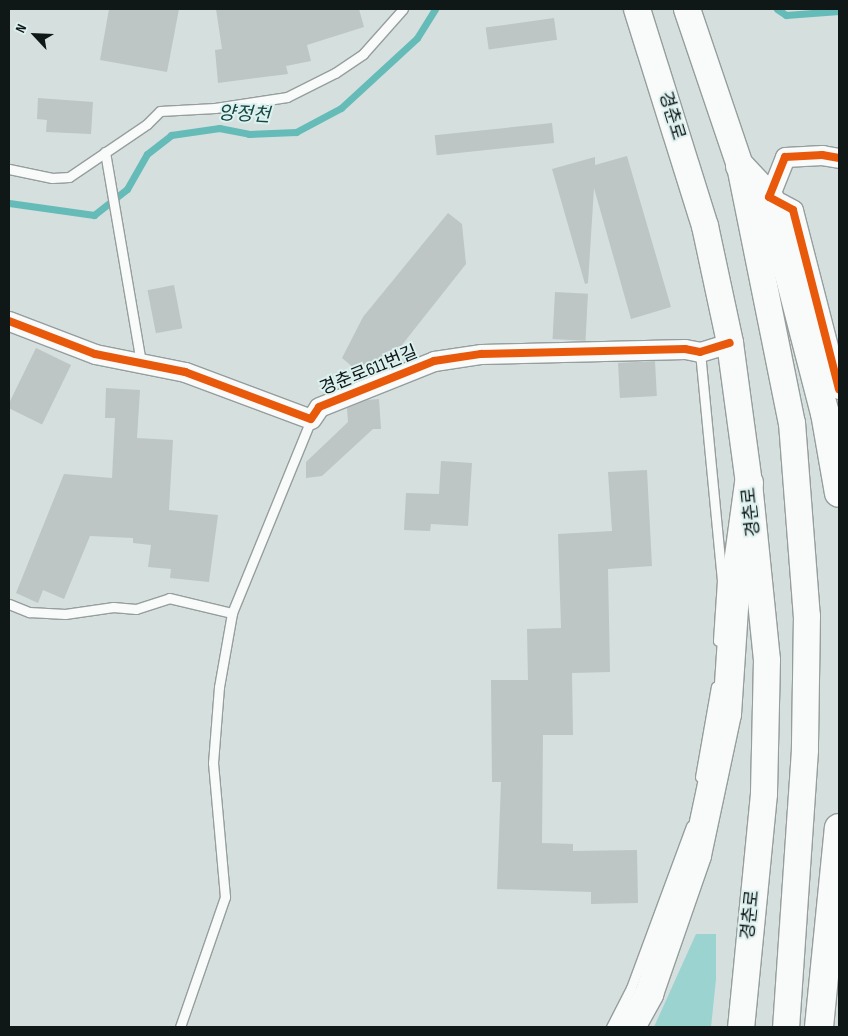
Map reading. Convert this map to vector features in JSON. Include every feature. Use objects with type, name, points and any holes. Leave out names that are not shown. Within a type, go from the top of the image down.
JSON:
[{"type":"highway","points":[[740,166],[770,197],[825,413],[839,493]]},
{"type":"highway","points":[[632,1027],[649,994],[697,855],[725,724],[736,578],[749,483]]},
{"type":"highway","points":[[819,1027],[839,828]]},
{"type":"main road","name":"경춘로","points":[[640,16],[705,226],[730,343],[749,483],[767,660],[764,794],[741,1027]]},
{"type":"main road","points":[[690,16],[740,166],[792,423],[808,616],[805,750],[786,1027]]},
{"type":"street","points":[[839,158],[822,155],[785,157],[770,197],[793,210],[839,389]]},
{"type":"street","name":"경춘로611번길","points":[[9,321],[95,354],[185,372],[311,419],[319,406],[434,361],[481,354],[685,349],[700,352],[730,343]]},
{"type":"lane","points":[[9,169],[52,178],[69,177],[106,156],[160,111],[215,108],[287,97],[335,73],[362,54],[403,9]]},
{"type":"lane","points":[[106,156],[117,211],[141,363]]},
{"type":"lane","points":[[700,352],[722,580],[718,654]]},
{"type":"lane","points":[[180,1027],[225,897],[213,763],[219,687],[232,613],[311,419]]},
{"type":"lane","points":[[9,604],[29,612],[65,614],[113,607],[136,609],[169,598],[232,613]]},
{"type":"lane","points":[[698,787],[716,673]]},
{"type":"lane","points":[[611,1027],[632,988],[693,815]]},
{"type":"shaded area","points":[[696,934],[716,934],[716,979],[711,1027],[654,1027]]},
{"type":"building","points":[[109,9],[179,9],[167,72],[100,60]]},
{"type":"building","points":[[216,9],[359,9],[364,27],[307,45],[311,61],[286,66],[288,74],[218,83],[215,50],[222,49]]},
{"type":"building","points":[[554,18],[557,40],[489,49],[486,28]]},
{"type":"building","points":[[38,98],[93,102],[91,134],[46,132],[47,120],[37,119]]},
{"type":"building","points":[[552,123],[554,143],[437,155],[435,135]]},
{"type":"building","points":[[627,156],[671,307],[631,319],[594,188],[588,283],[585,284],[552,169],[595,157],[595,165]]},
{"type":"building","points":[[448,213],[462,224],[466,264],[394,355],[355,369],[342,358],[363,317]]},
{"type":"building","points":[[174,285],[182,328],[156,333],[147,290]]},
{"type":"building","points":[[555,292],[588,294],[585,341],[553,339]]},
{"type":"building","points":[[36,348],[71,365],[42,424],[9,408],[9,403]]},
{"type":"building","points":[[655,361],[657,396],[620,398],[618,363]]},
{"type":"building","points":[[106,388],[140,390],[137,438],[173,440],[169,510],[218,515],[209,582],[170,578],[171,569],[148,567],[151,545],[133,543],[133,538],[90,536],[64,599],[43,590],[38,603],[16,593],[64,474],[112,478],[115,418],[105,418]]},
{"type":"building","points":[[379,399],[381,429],[373,429],[322,476],[306,478],[306,462],[348,422],[347,408],[367,400]]},
{"type":"building","points":[[441,461],[472,463],[468,526],[431,524],[430,531],[404,530],[406,493],[439,494]]},
{"type":"building","points":[[647,470],[652,566],[608,569],[610,672],[572,673],[573,735],[543,735],[542,843],[573,844],[573,851],[637,850],[638,903],[591,904],[591,892],[497,889],[501,782],[492,782],[491,680],[528,680],[527,629],[561,628],[558,534],[612,531],[608,472]]},
{"type":"waterway","name":"양정천","points":[[9,203],[94,215],[127,189],[147,154],[171,135],[219,128],[249,134],[296,132],[341,108],[417,38],[435,9]]},
{"type":"waterway","name":"양정천","points":[[777,9],[786,15],[839,11]]},
{"type":"cycle path","points":[[839,158],[822,155],[785,157],[769,197],[793,210],[839,389]]},
{"type":"cycle path","points":[[9,321],[95,354],[185,372],[311,419],[319,407],[434,361],[481,354],[685,349],[700,352],[730,343]]}]
